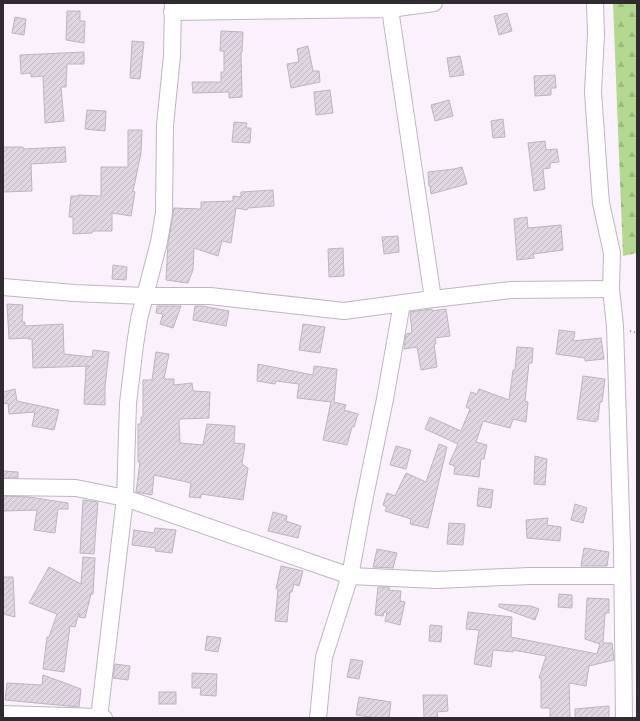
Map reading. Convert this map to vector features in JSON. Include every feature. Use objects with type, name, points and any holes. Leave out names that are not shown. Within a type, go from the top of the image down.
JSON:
[{"type":"street","points":[[3,714],[101,718],[125,498],[128,403],[134,345],[139,319],[159,242],[164,213],[165,125],[172,56],[173,8],[390,6],[434,3]]},
{"type":"street","points":[[595,3],[596,34],[593,92],[601,203],[612,253],[611,289],[615,333],[622,547],[624,718]]},
{"type":"street","points":[[390,6],[433,299]]},
{"type":"street","points":[[3,287],[74,293],[145,296],[210,296],[344,311],[511,290],[611,289]]},
{"type":"street","points":[[318,718],[324,657],[350,576],[385,399],[402,303]]},
{"type":"street","points":[[3,487],[76,488],[125,498],[350,576],[444,580],[529,576],[622,576]]},
{"type":"green space","points":[[613,3],[637,3],[637,253],[623,256]]},
{"type":"building","points":[[67,11],[80,11],[80,21],[85,21],[84,43],[66,40]]},
{"type":"building","points":[[507,13],[512,31],[499,35],[494,16]]},
{"type":"building","points":[[15,17],[26,19],[24,35],[12,33]]},
{"type":"building","points":[[221,31],[243,32],[241,52],[242,97],[229,98],[229,92],[193,93],[192,82],[221,82],[221,72],[224,72],[224,51],[220,51]]},
{"type":"building","points":[[132,41],[144,42],[140,79],[130,78]]},
{"type":"building","points":[[308,46],[313,71],[319,71],[320,82],[291,88],[287,64],[299,62],[297,49]]},
{"type":"building","points":[[84,52],[84,64],[67,64],[66,87],[61,87],[64,121],[45,123],[43,76],[31,77],[31,73],[21,74],[20,55]]},
{"type":"building","points":[[460,56],[464,75],[450,77],[447,58]]},
{"type":"building","points":[[555,75],[556,88],[551,88],[551,95],[535,96],[534,76]]},
{"type":"building","points":[[330,90],[333,113],[316,115],[314,92]]},
{"type":"building","points":[[449,100],[453,116],[435,121],[431,105]]},
{"type":"building","points":[[87,110],[106,111],[105,131],[85,129]]},
{"type":"building","points":[[503,119],[505,137],[493,138],[491,121]]},
{"type":"building","points":[[234,122],[247,123],[246,128],[251,128],[250,143],[232,142]]},
{"type":"building","points":[[128,130],[142,130],[141,153],[133,191],[135,192],[131,216],[112,213],[112,231],[92,231],[92,233],[73,234],[73,217],[69,217],[71,196],[101,196],[101,167],[128,167]]},
{"type":"building","points":[[545,141],[546,150],[557,149],[559,162],[550,163],[550,168],[543,169],[545,189],[534,191],[528,143]]},
{"type":"building","points":[[3,147],[23,147],[23,149],[65,147],[66,162],[31,164],[32,191],[3,192]]},
{"type":"building","points":[[462,167],[467,184],[431,194],[428,172]]},
{"type":"building","points":[[273,190],[274,206],[248,208],[247,210],[236,208],[231,243],[222,241],[218,256],[194,248],[193,270],[188,283],[166,280],[168,243],[174,208],[201,209],[201,202],[233,201],[233,196],[241,197],[241,192]]},
{"type":"building","points":[[527,217],[528,228],[561,225],[563,250],[533,254],[534,258],[517,260],[514,219]]},
{"type":"building","points":[[398,236],[399,252],[384,254],[382,237]]},
{"type":"building","points":[[343,248],[344,276],[329,277],[328,249]]},
{"type":"building","points":[[113,265],[127,267],[126,280],[112,279]]},
{"type":"building","points":[[7,304],[23,305],[22,322],[25,322],[25,326],[63,324],[64,354],[92,357],[93,350],[109,352],[105,387],[105,405],[84,404],[86,367],[89,366],[33,368],[32,339],[9,339]]},
{"type":"building","points":[[157,306],[181,306],[173,328],[160,324],[163,314],[156,313]]},
{"type":"building","points":[[195,306],[229,311],[226,326],[193,320]]},
{"type":"building","points":[[432,309],[432,311],[446,309],[450,336],[435,338],[436,344],[434,344],[437,367],[421,370],[417,347],[404,349],[406,334],[412,333],[410,312]]},
{"type":"building","points":[[303,324],[325,327],[320,353],[299,350]]},
{"type":"building","points":[[559,330],[575,332],[573,341],[601,338],[604,359],[585,361],[585,358],[556,354]]},
{"type":"building","points":[[517,347],[533,348],[532,363],[529,363],[525,401],[528,402],[526,422],[513,419],[510,428],[483,421],[476,442],[487,445],[484,459],[481,459],[479,477],[454,474],[455,466],[449,464],[458,444],[425,429],[430,417],[461,431],[470,409],[466,407],[471,392],[477,394],[479,389],[509,400],[513,370],[515,370]]},
{"type":"building","points":[[156,352],[169,354],[164,379],[174,379],[174,385],[192,383],[193,391],[210,392],[209,418],[179,419],[180,443],[203,445],[207,424],[235,426],[234,443],[245,444],[242,464],[248,468],[243,500],[201,494],[201,498],[189,497],[191,483],[154,475],[152,495],[136,492],[140,462],[138,462],[138,424],[141,424],[141,417],[143,417],[143,380],[152,380]]},
{"type":"building","points":[[258,364],[313,375],[314,366],[337,369],[334,402],[346,405],[344,410],[358,414],[354,427],[352,427],[347,445],[323,440],[331,402],[297,398],[299,384],[276,381],[275,384],[257,381]]},
{"type":"building","points":[[583,376],[605,379],[602,402],[600,402],[598,420],[596,420],[596,422],[577,419]]},
{"type":"building","points":[[15,389],[17,401],[59,410],[54,430],[32,426],[35,412],[9,414],[8,403],[3,404],[3,392]]},
{"type":"building","points":[[439,444],[447,447],[428,528],[410,524],[411,519],[385,511],[387,507],[383,505],[387,493],[395,496],[406,473],[426,482]]},
{"type":"building","points":[[396,446],[411,450],[406,469],[390,465]]},
{"type":"building","points":[[535,456],[547,459],[545,485],[534,484]]},
{"type":"building","points":[[3,471],[18,472],[18,478],[3,478]]},
{"type":"building","points":[[479,488],[493,490],[491,508],[477,506]]},
{"type":"building","points":[[3,496],[29,497],[68,503],[68,509],[58,509],[55,533],[34,530],[37,510],[3,511]]},
{"type":"building","points":[[83,500],[98,502],[94,554],[80,553]]},
{"type":"building","points":[[575,504],[587,508],[583,523],[571,520]]},
{"type":"building","points":[[273,512],[287,516],[286,521],[301,526],[298,538],[268,531]]},
{"type":"building","points":[[548,518],[547,525],[561,527],[560,541],[527,538],[526,520]]},
{"type":"building","points":[[449,523],[465,524],[463,545],[447,544]]},
{"type":"building","points":[[155,528],[176,530],[172,553],[155,551],[156,548],[132,545],[134,530],[154,533]]},
{"type":"building","points":[[584,548],[609,552],[607,566],[581,566]]},
{"type":"building","points":[[377,549],[397,553],[393,568],[373,567]]},
{"type":"building","points":[[83,557],[95,558],[93,594],[91,594],[85,618],[79,617],[79,613],[75,627],[70,626],[64,672],[43,669],[47,637],[49,637],[57,614],[29,603],[49,567],[81,584]]},
{"type":"building","points":[[281,566],[303,571],[299,586],[294,584],[292,592],[290,592],[287,622],[275,621],[278,589],[276,589]]},
{"type":"building","points":[[3,577],[13,577],[15,617],[3,614]]},
{"type":"building","points":[[378,587],[389,587],[389,590],[401,591],[400,601],[405,602],[400,625],[385,621],[387,612],[384,612],[383,616],[375,615]]},
{"type":"building","points":[[559,594],[572,595],[572,608],[558,607]]},
{"type":"building","points":[[587,598],[609,599],[609,613],[605,613],[603,643],[612,643],[614,660],[589,666],[586,686],[569,683],[570,718],[550,718],[550,708],[541,708],[541,678],[539,678],[546,656],[513,650],[513,652],[493,650],[491,667],[474,664],[479,630],[466,629],[468,612],[512,617],[511,637],[597,654],[600,644],[585,639]]},
{"type":"building","points":[[499,604],[531,606],[539,609],[535,620],[499,607]]},
{"type":"building","points":[[430,625],[442,626],[441,642],[429,641]]},
{"type":"building","points":[[207,636],[221,638],[218,652],[205,650]]},
{"type":"building","points":[[351,659],[363,661],[359,679],[347,677]]},
{"type":"building","points":[[115,664],[130,666],[128,680],[113,678]]},
{"type":"building","points":[[192,673],[217,674],[216,696],[200,695],[201,688],[192,688]]},
{"type":"building","points":[[43,675],[81,689],[79,707],[5,700],[7,683],[42,685]]},
{"type":"building","points":[[159,692],[176,692],[176,704],[159,704]]},
{"type":"building","points":[[423,695],[447,695],[448,711],[437,712],[438,718],[424,718]]},
{"type":"building","points":[[359,697],[391,702],[389,718],[356,715]]},
{"type":"building","points":[[609,706],[609,718],[575,718],[575,709]]}]
